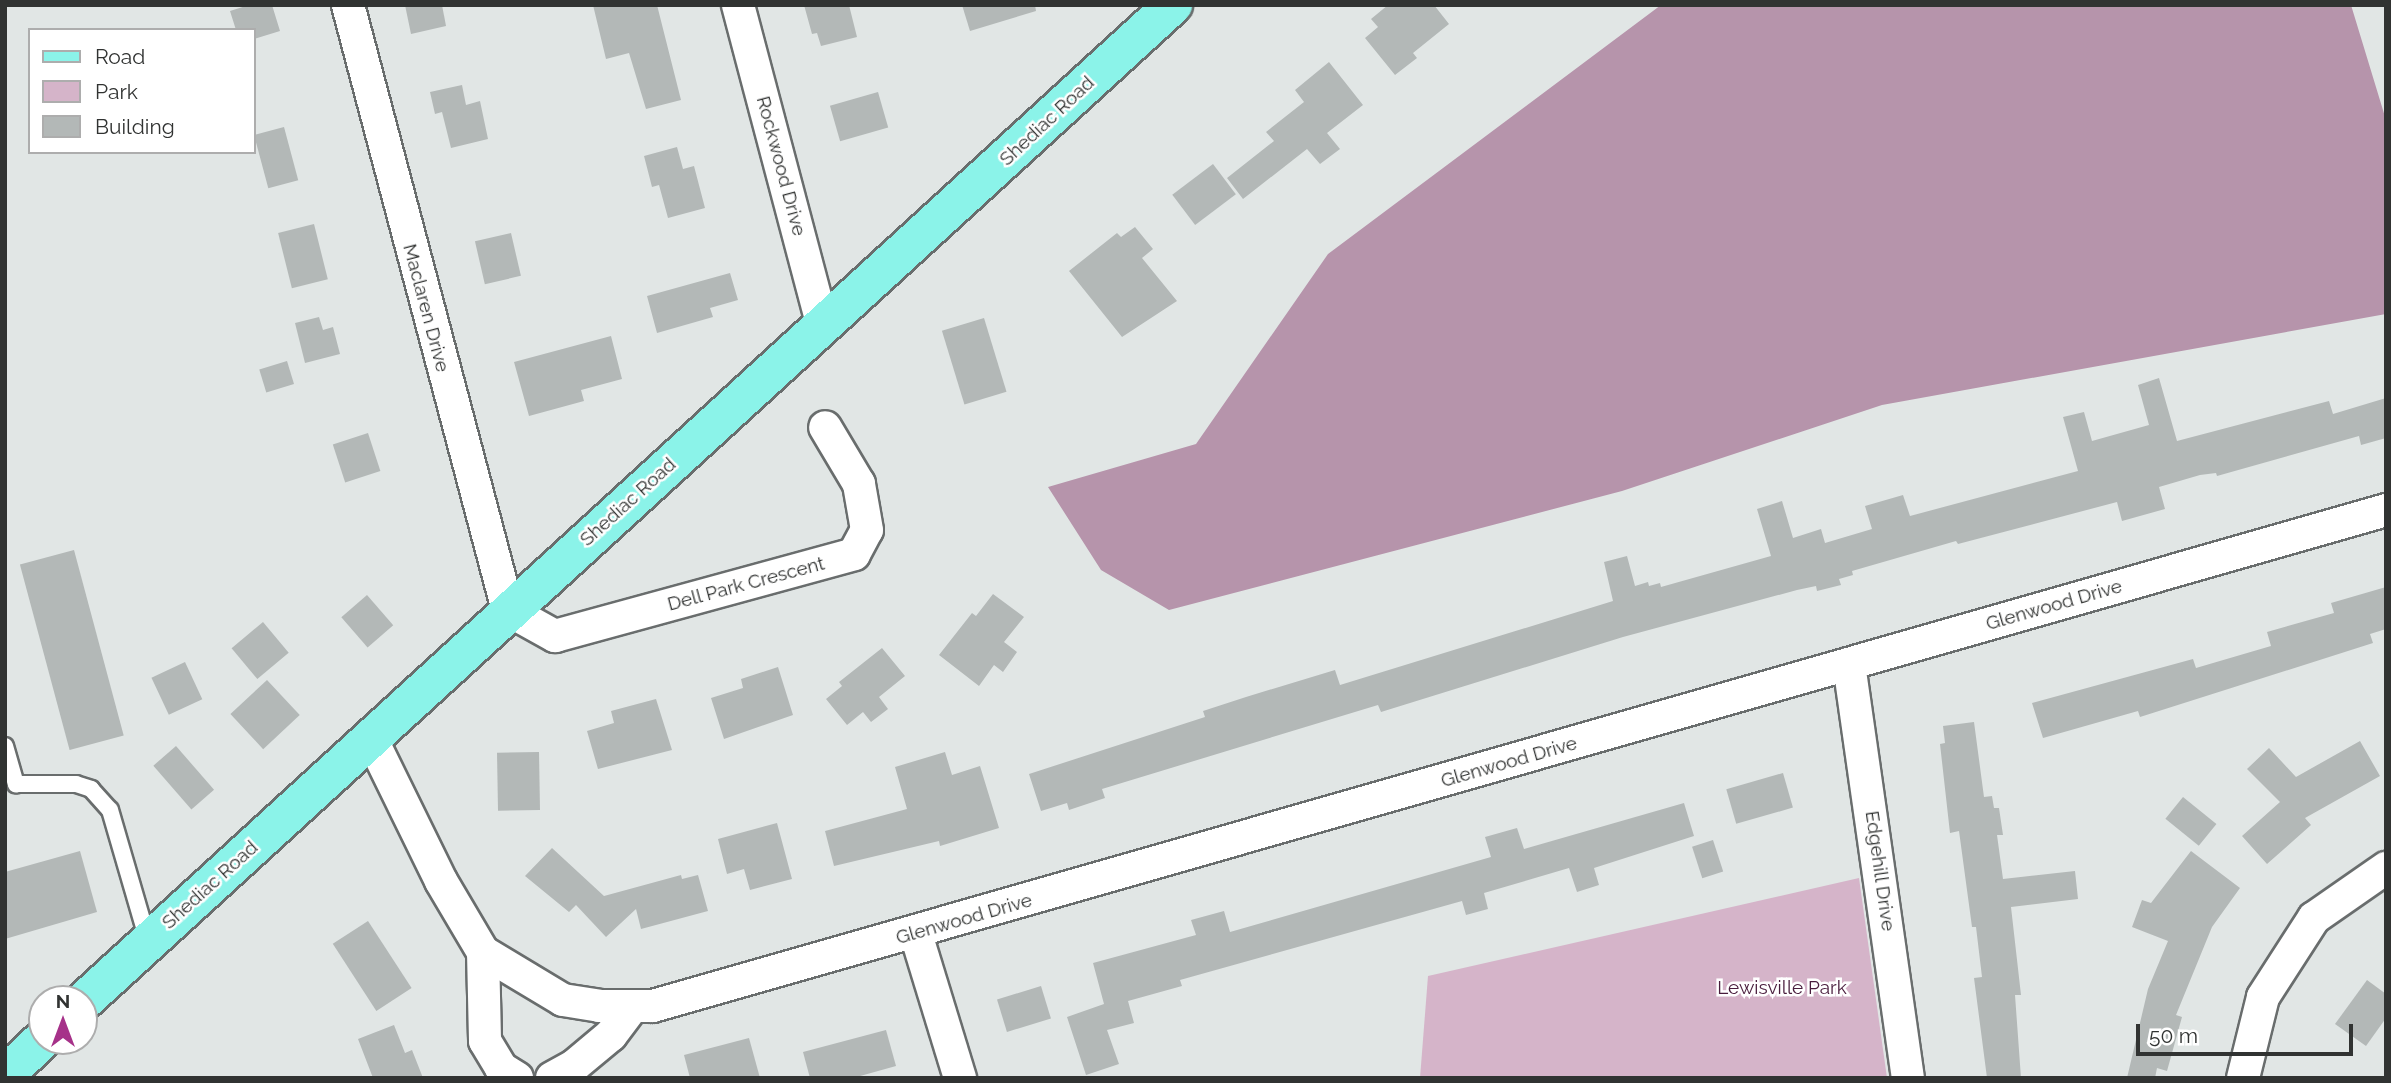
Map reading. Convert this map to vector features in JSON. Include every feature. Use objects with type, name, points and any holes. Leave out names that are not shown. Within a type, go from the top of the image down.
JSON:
[{"type":"main road","name":"Shediac Road","points":[[98,988],[372,740],[508,610],[823,327],[1173,5]]},
{"type":"main road","points":[[5,1075],[28,1053]]},
{"type":"street","name":"Maclaren Drive","points":[[348,5],[508,610]]},
{"type":"street","name":"Rockwood Drive","points":[[738,5],[823,327]]},
{"type":"street","name":"Dell Park Crescent","points":[[508,610],[555,636],[854,554],[867,530],[859,484],[825,427]]},
{"type":"street","name":"Glenwood Drive","points":[[372,740],[441,881],[483,952],[564,1000],[631,1008],[653,1006],[710,986],[916,934],[2386,510]]},
{"type":"street","name":"Edgehill Drive","points":[[1849,664],[1908,1078]]},
{"type":"street","points":[[2243,1078],[2263,997],[2314,918],[2386,868]]},
{"type":"street","points":[[916,934],[960,1078]]},
{"type":"street","name":"Glenwood Drive","points":[[483,952],[485,1041],[501,1068],[517,1078]]},
{"type":"street","points":[[552,1078],[575,1065],[611,1035],[631,1008]]},
{"type":"lane","points":[[5,746],[16,784],[76,784],[91,789],[110,810],[148,941]]},
{"type":"green space","name":"Lewisville Park","points":[[1859,878],[1887,1078],[1420,1078],[1428,976]]},
{"type":"shaded area","points":[[1661,5],[2351,5],[2386,120],[2386,314],[1882,405],[1622,491],[1169,610],[1101,570],[1048,487],[1196,444],[1328,254]]},
{"type":"building","points":[[249,5],[272,5],[280,31],[256,38],[256,28],[235,28],[230,11]]},
{"type":"building","points":[[405,5],[442,5],[446,26],[411,34]]},
{"type":"building","points":[[593,5],[657,5],[681,100],[646,109],[629,53],[606,59]]},
{"type":"building","points":[[804,5],[849,5],[857,37],[821,46],[817,33],[812,34]]},
{"type":"building","points":[[962,5],[1035,5],[1036,11],[970,31]]},
{"type":"building","points":[[1388,5],[1434,5],[1449,24],[1413,53],[1417,58],[1395,75],[1365,38],[1378,27],[1371,19]]},
{"type":"building","points":[[1329,62],[1363,105],[1327,133],[1340,149],[1320,164],[1307,149],[1243,199],[1227,178],[1274,141],[1266,132],[1304,102],[1295,90]]},
{"type":"building","points":[[462,85],[466,105],[480,101],[488,139],[451,148],[442,112],[435,114],[430,92]]},
{"type":"building","points":[[878,92],[888,128],[840,141],[830,106]]},
{"type":"building","points":[[284,127],[298,180],[268,188],[256,135]]},
{"type":"building","points":[[677,147],[683,169],[694,166],[705,208],[668,218],[659,185],[652,187],[644,156]]},
{"type":"building","points":[[1213,164],[1236,194],[1195,225],[1172,195]]},
{"type":"building","points":[[314,224],[328,279],[292,288],[278,233]]},
{"type":"building","points":[[1135,227],[1153,249],[1142,258],[1177,301],[1122,337],[1069,271],[1117,233],[1121,237]]},
{"type":"building","points":[[511,233],[521,276],[485,284],[475,241]]},
{"type":"building","points":[[730,273],[738,300],[710,308],[713,317],[657,333],[647,296]]},
{"type":"building","points":[[319,317],[323,330],[333,327],[340,354],[305,363],[295,323]]},
{"type":"building","points":[[984,318],[1007,392],[964,404],[942,331]]},
{"type":"building","points":[[611,336],[622,379],[581,390],[584,401],[529,416],[514,362]]},
{"type":"building","points":[[287,361],[294,384],[266,392],[259,369]]},
{"type":"building","points":[[2159,378],[2177,441],[2329,401],[2333,414],[2386,398],[2386,438],[2361,445],[2359,436],[2217,476],[2216,473],[2200,475],[2159,487],[2165,509],[2122,521],[2117,502],[1958,544],[1956,541],[1852,571],[1853,575],[1839,579],[1841,585],[1817,591],[1816,586],[1797,590],[1623,637],[1381,712],[1378,705],[1102,789],[1105,798],[1069,810],[1067,803],[1041,811],[1029,774],[1205,717],[1203,711],[1335,670],[1340,685],[1613,601],[1604,562],[1627,556],[1635,586],[1648,582],[1649,586],[1660,583],[1661,587],[1771,556],[1757,509],[1782,501],[1793,538],[1821,529],[1825,543],[1872,529],[1865,506],[1903,495],[1910,516],[2078,471],[2063,417],[2084,412],[2092,441],[2149,425],[2138,385]]},
{"type":"building","points":[[368,433],[380,471],[345,482],[333,444]]},
{"type":"building","points":[[74,550],[124,735],[70,750],[20,564]]},
{"type":"building","points":[[2386,587],[2386,629],[2370,634],[2373,643],[2140,717],[2138,711],[2043,738],[2032,703],[2193,659],[2196,668],[2271,646],[2267,632],[2334,613],[2331,603]]},
{"type":"building","points":[[993,594],[1024,617],[1004,642],[1017,652],[1003,672],[994,665],[979,686],[939,655],[972,613],[976,616]]},
{"type":"building","points":[[367,595],[393,625],[368,647],[341,617]]},
{"type":"building","points":[[263,622],[289,653],[257,679],[232,648]]},
{"type":"building","points":[[882,648],[905,676],[879,697],[888,709],[871,722],[863,712],[847,725],[826,699],[842,686],[839,682]]},
{"type":"building","points":[[185,662],[202,699],[169,715],[151,678]]},
{"type":"building","points":[[778,667],[793,715],[724,739],[711,698],[743,688],[741,679]]},
{"type":"building","points":[[267,680],[300,715],[263,749],[230,714]]},
{"type":"building","points":[[656,699],[672,750],[598,769],[587,731],[614,723],[611,711]]},
{"type":"building","points":[[1974,722],[1984,797],[1992,796],[1994,808],[1999,808],[2003,835],[1997,835],[2003,879],[2075,871],[2078,899],[2011,907],[2021,995],[2015,995],[2021,1078],[1987,1078],[1974,978],[1982,977],[1976,927],[1972,927],[1959,831],[1950,833],[1940,744],[1945,743],[1943,726]]},
{"type":"building","points":[[2360,741],[2380,776],[2305,818],[2311,825],[2267,864],[2242,836],[2280,802],[2247,769],[2269,748],[2296,777]]},
{"type":"building","points":[[176,746],[214,790],[191,809],[153,766]]},
{"type":"building","points":[[539,752],[540,810],[498,811],[497,753]]},
{"type":"building","points":[[945,752],[952,775],[980,766],[999,828],[940,846],[939,841],[834,866],[825,831],[907,809],[895,767]]},
{"type":"building","points":[[1783,773],[1793,808],[1736,824],[1726,789]]},
{"type":"building","points":[[2183,797],[2216,824],[2199,846],[2165,819]]},
{"type":"building","points":[[1684,803],[1694,836],[1594,868],[1599,885],[1577,892],[1569,868],[1484,893],[1488,909],[1466,915],[1462,901],[1180,980],[1182,986],[1128,1001],[1134,1023],[1107,1030],[1119,1064],[1086,1075],[1067,1017],[1104,1004],[1093,963],[1196,935],[1191,920],[1224,911],[1230,932],[1491,857],[1485,837],[1517,828],[1524,849]]},
{"type":"building","points":[[777,823],[792,879],[750,890],[744,869],[727,874],[718,839]]},
{"type":"building","points":[[1713,840],[1723,871],[1702,878],[1692,847]]},
{"type":"building","points":[[552,848],[604,896],[681,875],[682,879],[698,875],[708,911],[641,929],[636,909],[606,937],[576,905],[569,912],[525,876]]},
{"type":"building","points":[[80,851],[97,912],[5,939],[5,872]]},
{"type":"building","points":[[2191,851],[2240,888],[2212,927],[2176,1015],[2182,1017],[2167,1071],[2157,1068],[2155,1078],[2127,1078],[2148,989],[2168,941],[2132,927],[2142,900],[2151,903]]},
{"type":"building","points":[[368,921],[412,988],[376,1011],[333,944]]},
{"type":"building","points":[[2367,980],[2386,994],[2386,1018],[2366,1046],[2335,1024]]},
{"type":"building","points":[[1041,986],[1051,1019],[1007,1032],[997,999]]},
{"type":"building","points":[[394,1025],[405,1053],[412,1050],[423,1078],[373,1078],[358,1039]]},
{"type":"building","points":[[886,1030],[896,1066],[853,1078],[810,1078],[803,1052]]},
{"type":"building","points":[[749,1038],[760,1078],[690,1078],[684,1055]]}]
